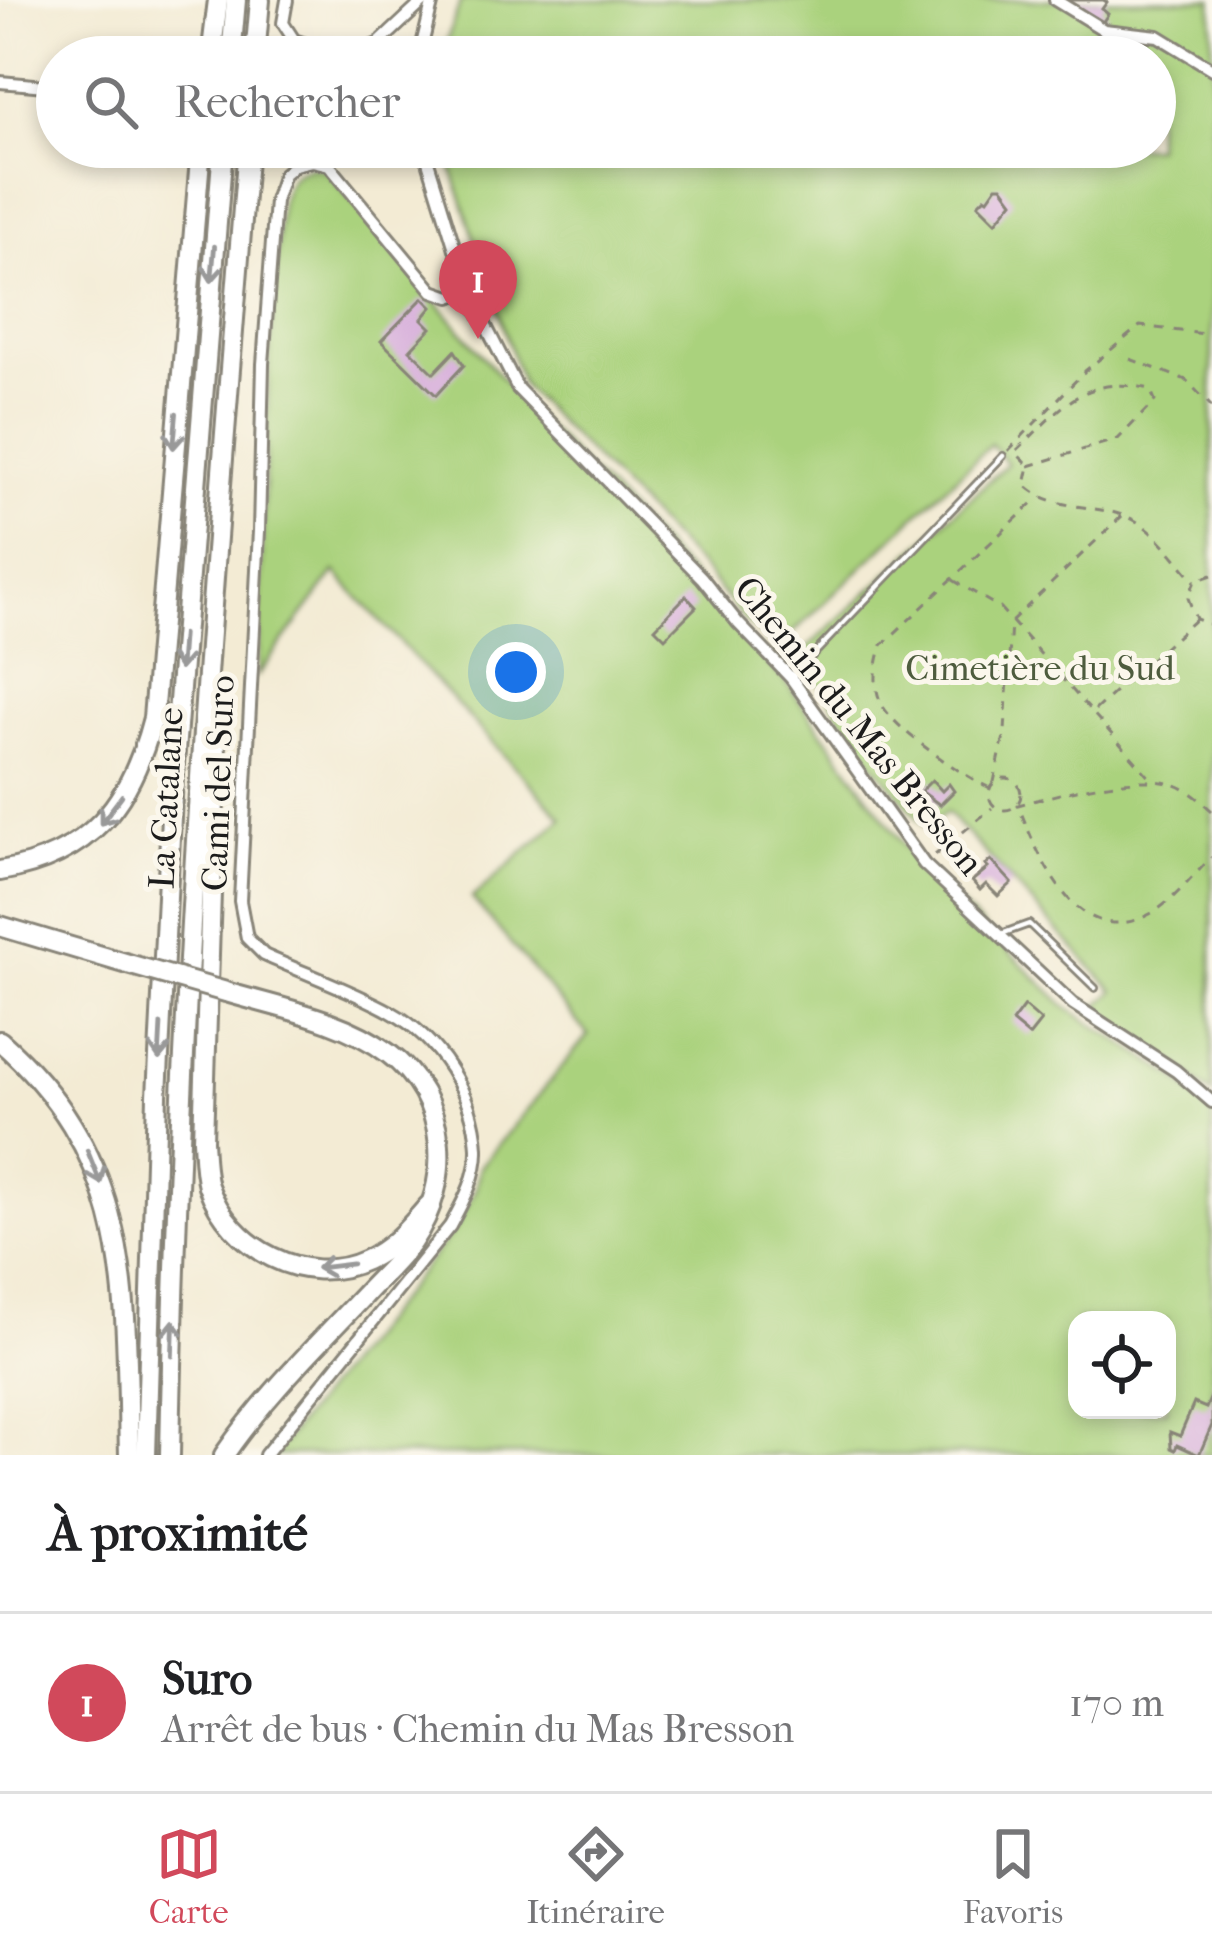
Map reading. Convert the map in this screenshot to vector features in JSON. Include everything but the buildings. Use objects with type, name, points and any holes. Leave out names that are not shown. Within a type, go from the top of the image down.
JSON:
[{"type":"highway","points":[[214,36],[218,0]]},
{"type":"highway","points":[[233,36],[236,0]]},
{"type":"highway","points":[[257,36],[260,0]]},
{"type":"highway","points":[[0,871],[33,865],[71,849],[120,800],[143,757],[153,718],[199,168]]},
{"type":"highway","name":"La Catalane","points":[[146,1455],[157,1096],[175,755],[221,168]]},
{"type":"highway","name":"La Catalane","points":[[170,1455],[186,1000],[204,692],[246,168]]},
{"type":"highway","points":[[204,692],[215,738],[202,1140],[207,1184],[237,1235],[264,1255],[306,1268],[366,1261],[398,1240],[429,1205]]},
{"type":"highway","points":[[0,926],[358,1036],[409,1071],[429,1100],[438,1126],[439,1173],[413,1240],[276,1390],[224,1455]]},
{"type":"highway","points":[[0,1041],[44,1084],[83,1141],[112,1213],[123,1278],[129,1455]]},
{"type":"street","points":[[286,0],[283,22],[292,36]]},
{"type":"street","points":[[387,36],[429,0]]},
{"type":"street","points":[[423,36],[429,0]]},
{"type":"street","points":[[1055,0],[1104,30],[1157,36]]},
{"type":"street","points":[[1176,47],[1212,69]]},
{"type":"street","points":[[0,82],[36,85]]},
{"type":"street","name":"Cami del Suro","points":[[266,1455],[450,1226],[470,1189],[477,1149],[464,1091],[432,1044],[394,1013],[264,955],[247,938],[240,901],[263,364],[275,201],[284,174],[291,168]]},
{"type":"street","name":"Cami del Suro","points":[[331,168],[433,291],[450,297],[468,291]]},
{"type":"street","name":"Chemin du Mas Bresson","points":[[430,168],[468,291],[518,389],[702,578],[790,678],[924,864],[1073,1004],[1176,1070],[1212,1102]]},
{"type":"lane","points":[[790,678],[1003,456]]},
{"type":"lane","points":[[999,935],[1028,924],[1095,988]]},
{"type":"path","points":[[1003,456],[1085,371],[1140,326],[1212,334]]},
{"type":"path","points":[[1130,359],[1186,380],[1212,406]]},
{"type":"path","points":[[1118,383],[1150,389],[1155,401],[1118,439],[1028,466],[1015,452],[1077,394],[1118,383]]},
{"type":"path","points":[[1028,466],[1025,484],[1038,497],[1123,515],[1142,524],[1196,581]]},
{"type":"path","points":[[989,788],[892,719],[880,702],[876,683],[882,645],[1038,497]]},
{"type":"path","points":[[1123,515],[1011,622],[1009,700],[988,798],[1001,811],[1086,787],[1155,783],[1182,788],[1212,812]]},
{"type":"path","points":[[1212,575],[1196,581],[1188,598],[1196,619],[1212,625]]},
{"type":"path","points":[[952,579],[1000,608],[1155,783]]},
{"type":"path","points":[[1094,711],[1196,619]]},
{"type":"path","points":[[994,782],[1011,778],[1018,784],[1022,792],[1018,805],[1052,878],[1075,907],[1095,919],[1132,921],[1153,913],[1212,857]]},
{"type":"path","points":[[1206,805],[1212,800]]},
{"type":"path","points":[[924,864],[993,806]]},
{"type":"green space","name":"Cimetière du Sud","points":[[461,0],[1212,0],[1212,1095],[1179,1066],[1094,1009],[1114,991],[947,812],[926,828],[864,752],[800,655],[1007,464],[991,444],[776,649],[522,385],[452,168],[1176,168],[1176,36],[448,36]]},
{"type":"green space","points":[[309,168],[326,170],[514,393],[698,582],[786,682],[920,867],[1069,1009],[1172,1075],[1212,1110],[1212,1455],[273,1455],[455,1229],[475,1191],[480,1167],[588,1035],[472,898],[562,818],[335,572],[258,675],[269,364],[281,202],[291,179]]},
{"type":"place","name":"Suro","points":[[478,339]]}]
